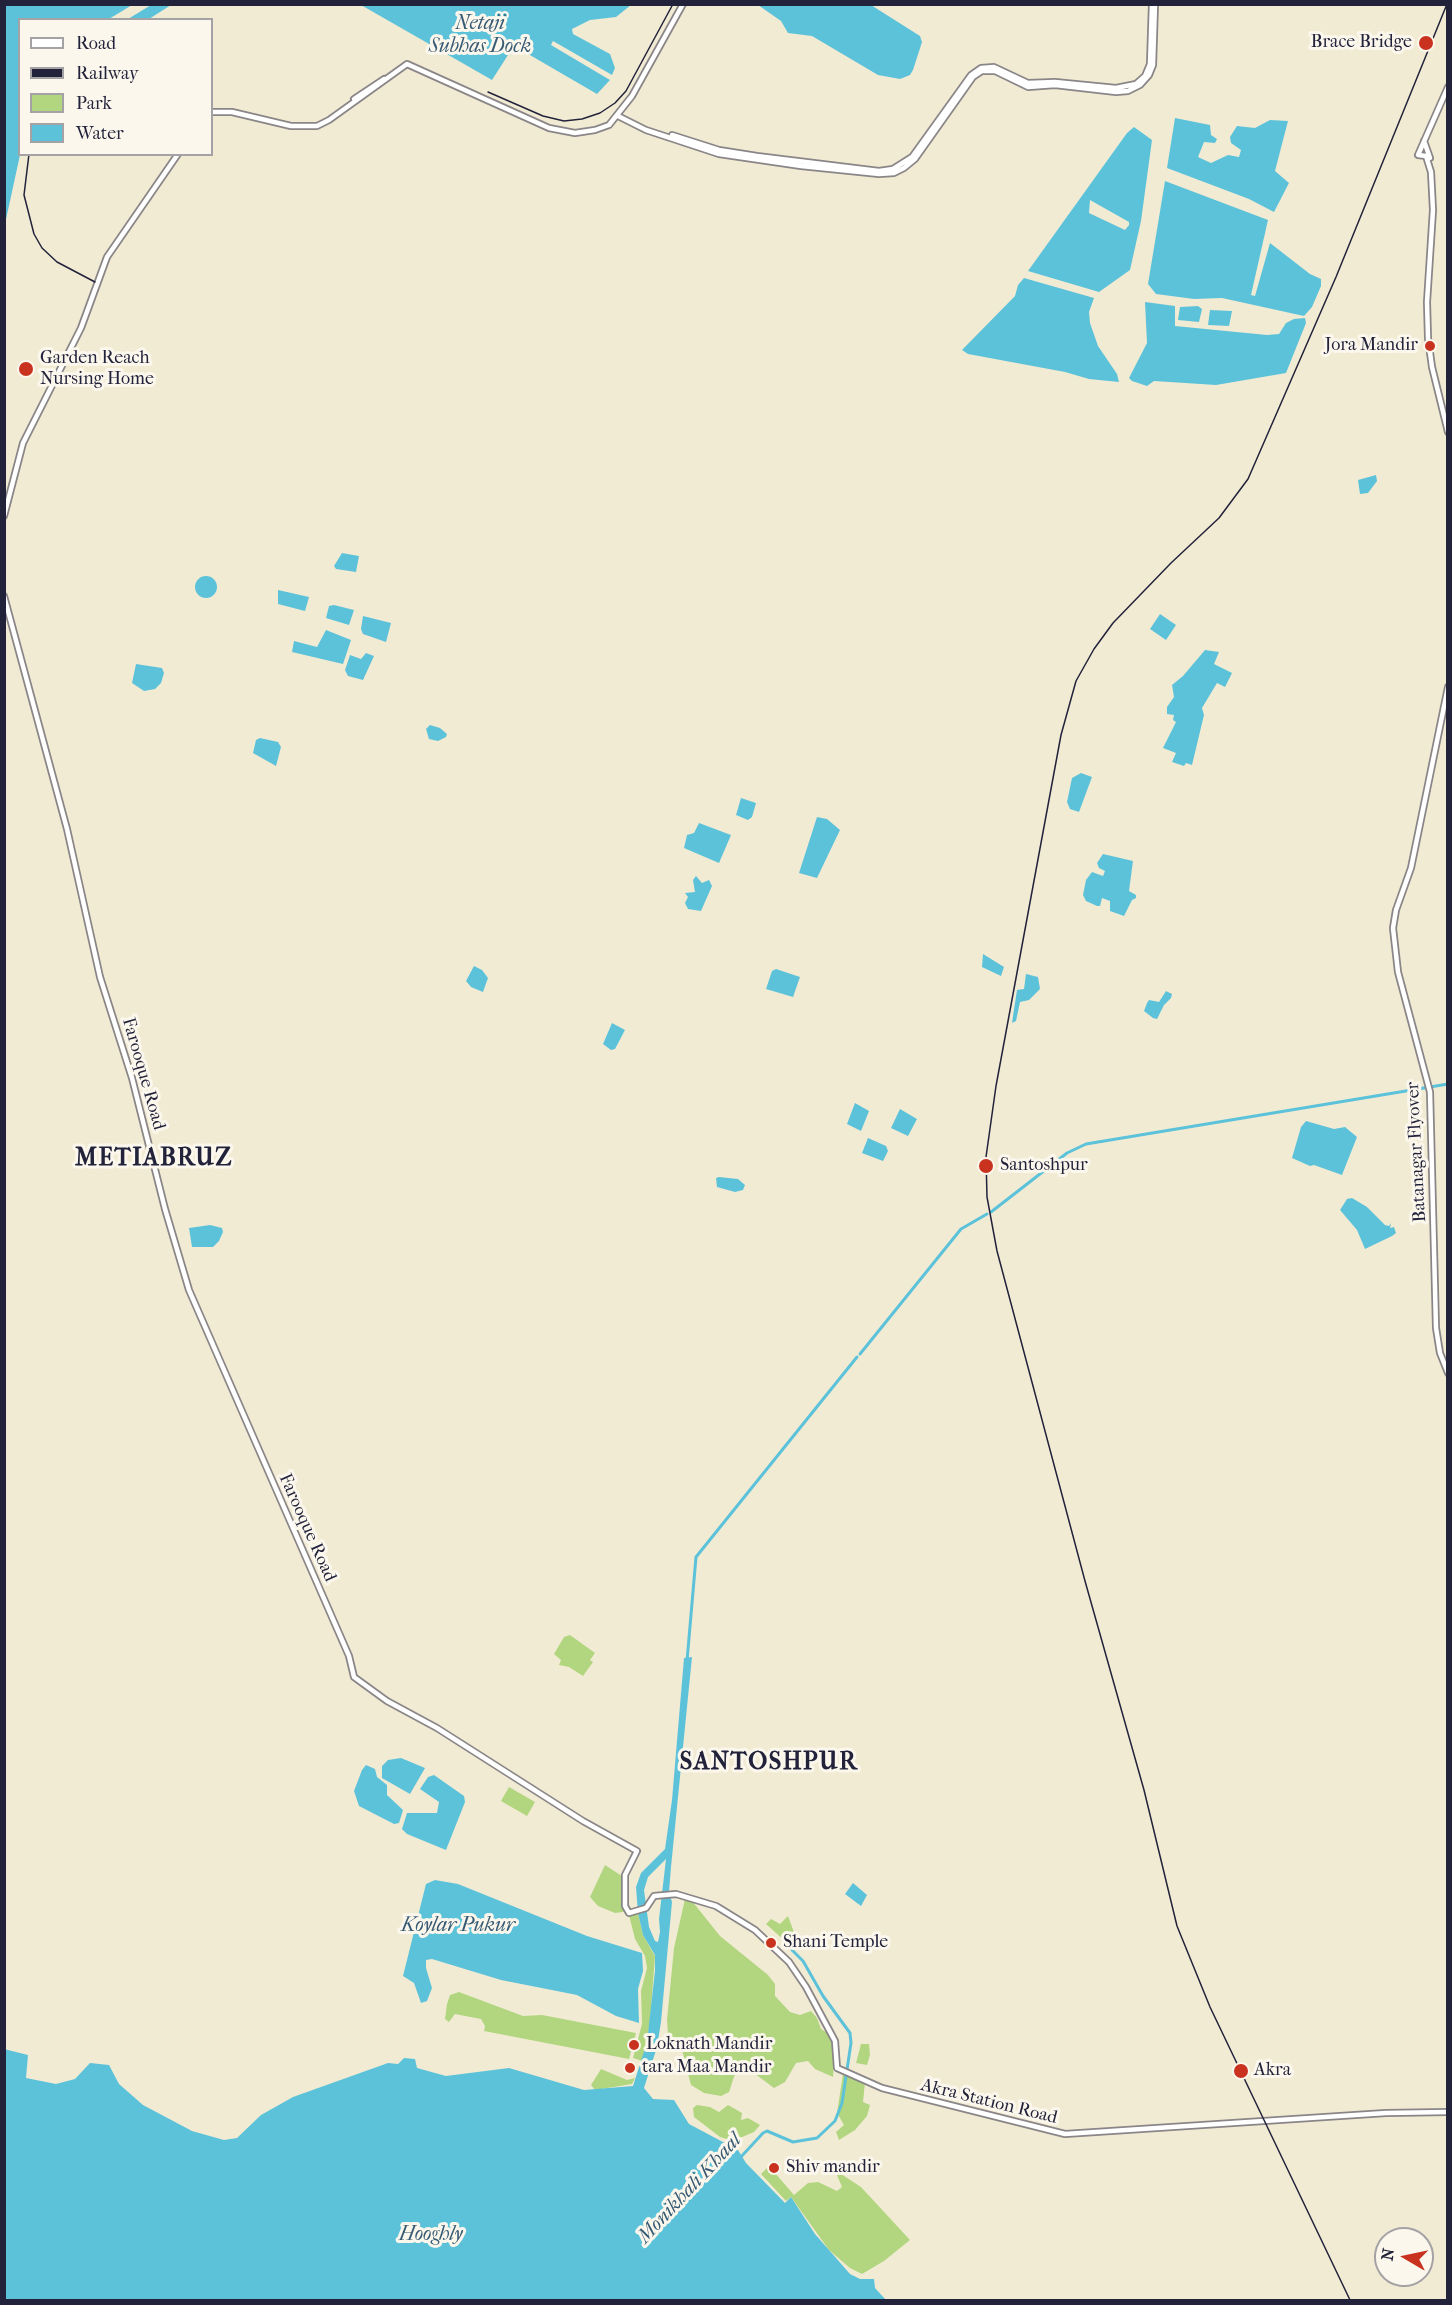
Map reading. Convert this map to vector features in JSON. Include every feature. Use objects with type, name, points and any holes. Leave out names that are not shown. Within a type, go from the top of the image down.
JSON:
[{"type":"main road","points":[[213,112],[232,112],[300,127],[324,123],[407,64],[541,125],[562,132],[596,130],[609,125],[618,116],[683,4]]},
{"type":"main road","points":[[618,116],[639,127],[719,154],[879,174],[894,173],[915,159],[973,77],[982,71],[996,71],[1028,87],[1055,86],[1116,92],[1128,91],[1140,85],[1149,75],[1153,65],[1154,4]]},
{"type":"main road","points":[[1448,87],[1418,155],[1424,155],[1428,159],[1433,186],[1427,321],[1432,367],[1448,432]]},
{"type":"main road","points":[[1424,141],[1435,185],[1427,321]]},
{"type":"main road","points":[[4,516],[24,443],[81,328],[107,257],[177,156]]},
{"type":"main road","name":"Farooque Road","points":[[4,596],[67,829],[100,977],[132,1078],[165,1209],[189,1290],[349,1656],[354,1677],[387,1701],[437,1728],[583,1821],[637,1851],[625,1875],[625,1906],[632,1913]]},
{"type":"main road","name":"Batanagar Flyover","points":[[1448,687],[1411,868],[1396,910],[1394,934],[1398,972],[1431,1092],[1436,1328],[1440,1353],[1448,1373]]},
{"type":"main road","name":"Akra Station Road","points":[[632,1913],[646,1908],[652,1898],[660,1895],[687,1897],[716,1906],[756,1930],[789,1962],[835,2041],[837,2068],[899,2094],[1060,2134],[1448,2112]]},
{"type":"green space","points":[[570,1635],[595,1653],[590,1660],[593,1662],[583,1676],[569,1667],[559,1665],[561,1660],[554,1654],[564,1637]]},
{"type":"green space","points":[[509,1787],[535,1802],[527,1816],[501,1801]]},
{"type":"green space","points":[[605,1865],[628,1880],[629,1911],[615,1913],[598,1906],[590,1897]]},
{"type":"green space","points":[[685,1899],[692,1901],[720,1936],[768,1975],[775,1984],[775,1996],[790,2012],[800,2015],[811,2011],[817,2018],[821,2029],[829,2034],[835,2050],[833,2077],[815,2069],[808,2061],[796,2063],[785,2082],[774,2088],[739,2062],[729,2092],[721,2096],[704,2093],[691,2085],[681,2046],[668,2034],[667,2020],[674,1948]]},
{"type":"green space","points":[[638,1913],[643,1935],[655,1956],[650,2023],[642,2061],[633,2058],[642,2024],[641,1991],[647,1968],[645,1956],[635,1939],[629,1915]]},
{"type":"green space","points":[[788,1916],[795,1935],[795,1950],[766,1924],[771,1919],[780,1924]]},
{"type":"green space","points":[[459,1992],[523,2016],[542,2015],[636,2033],[629,2059],[484,2031],[485,2026],[481,2019],[455,2014],[449,2022],[445,2019],[450,1995]]},
{"type":"green space","points":[[861,2044],[869,2044],[870,2055],[867,2065],[856,2063]]},
{"type":"green space","points":[[601,2069],[627,2080],[635,2078],[632,2084],[595,2090],[591,2085]]},
{"type":"green space","points":[[843,2074],[850,2074],[865,2082],[863,2102],[870,2105],[867,2116],[855,2130],[839,2140],[836,2132],[844,2125],[837,2113]]},
{"type":"green space","points":[[697,2105],[710,2107],[719,2112],[728,2105],[742,2113],[741,2120],[748,2118],[760,2125],[754,2132],[733,2141],[720,2137],[694,2117],[693,2108]]},
{"type":"green space","points":[[769,2166],[794,2195],[808,2183],[818,2182],[837,2191],[842,2187],[836,2173],[841,2174],[861,2187],[910,2240],[884,2261],[862,2274],[850,2268],[829,2250],[791,2197],[786,2201],[761,2174]]},
{"type":"water","points":[[5,4],[132,5],[111,18],[18,18],[20,156],[5,224]]},
{"type":"water","points":[[151,5],[171,5],[151,18],[130,18]]},
{"type":"water","name":"Netaji Subhas Dock","points":[[361,5],[631,5],[616,17],[590,20],[572,29],[573,34],[610,54],[615,68],[612,75],[553,41],[551,45],[610,80],[597,94],[523,51],[508,55],[492,80]]},
{"type":"water","points":[[758,5],[871,5],[920,36],[922,42],[910,75],[900,79],[878,75],[812,36],[788,33],[781,21]]},
{"type":"water","points":[[1175,118],[1210,125],[1211,135],[1217,139],[1215,143],[1204,142],[1198,157],[1211,163],[1228,155],[1239,157],[1241,150],[1231,143],[1230,137],[1237,126],[1255,128],[1270,120],[1288,121],[1275,171],[1289,183],[1274,212],[1249,199],[1167,168]]},
{"type":"water","points":[[1134,127],[1152,140],[1141,221],[1130,270],[1099,292],[1028,271],[1127,133]],"holes":[[[1090,200],[1129,222],[1125,230],[1089,213]]]},
{"type":"water","points":[[1165,181],[1268,220],[1251,295],[1255,296],[1270,243],[1310,274],[1321,279],[1321,286],[1312,307],[1304,316],[1222,298],[1194,299],[1156,294],[1148,284]]},
{"type":"water","points":[[1024,278],[1094,298],[1089,312],[1090,323],[1098,346],[1117,374],[1119,382],[1089,379],[1065,372],[968,354],[962,350],[1015,296],[1018,285]]},
{"type":"water","points":[[1145,302],[1175,306],[1175,326],[1267,335],[1279,334],[1286,323],[1294,319],[1305,318],[1306,323],[1286,373],[1216,385],[1154,381],[1147,386],[1129,378],[1147,343]]},
{"type":"water","points":[[1198,306],[1202,309],[1199,322],[1178,320],[1180,307]]},
{"type":"water","points":[[1210,310],[1232,311],[1229,326],[1208,325]]},
{"type":"water","points":[[1376,475],[1377,481],[1368,493],[1360,494],[1358,480]]},
{"type":"water","points":[[342,553],[359,556],[356,572],[336,569],[334,566]]},
{"type":"water","points":[[202,576],[210,576],[217,583],[217,591],[210,598],[202,598],[195,591],[195,583]]},
{"type":"water","points":[[278,590],[309,597],[305,611],[278,604]]},
{"type":"water","points":[[329,606],[354,610],[349,625],[326,618]]},
{"type":"water","points":[[1160,614],[1176,625],[1166,640],[1150,629]]},
{"type":"water","points":[[363,616],[391,623],[386,642],[363,634],[361,629]]},
{"type":"water","points":[[326,630],[351,640],[343,664],[292,652],[294,641],[317,647]]},
{"type":"water","points":[[1205,650],[1219,652],[1214,664],[1232,673],[1225,687],[1217,683],[1202,708],[1204,715],[1192,765],[1186,763],[1184,766],[1172,762],[1176,753],[1163,748],[1176,722],[1173,720],[1174,715],[1167,714],[1167,707],[1174,697],[1172,685],[1183,676]]},
{"type":"water","points":[[366,653],[374,656],[363,680],[348,676],[345,670],[350,655],[361,659]]},
{"type":"water","points":[[136,664],[162,668],[164,673],[161,683],[155,689],[144,691],[132,683]]},
{"type":"water","points":[[430,725],[440,728],[447,734],[446,737],[438,741],[429,739],[426,729]]},
{"type":"water","points":[[260,738],[278,742],[281,747],[276,766],[253,753],[256,740]]},
{"type":"water","points":[[1081,773],[1092,777],[1079,812],[1070,809],[1067,802],[1072,778]]},
{"type":"water","points":[[741,798],[756,803],[752,817],[748,820],[736,815]]},
{"type":"water","points":[[817,817],[827,819],[840,830],[817,878],[799,873]]},
{"type":"water","points":[[699,823],[731,835],[719,863],[684,848],[687,835],[694,833]]},
{"type":"water","points":[[1103,854],[1133,861],[1129,891],[1136,895],[1136,898],[1132,900],[1124,916],[1110,911],[1110,901],[1102,898],[1100,906],[1097,906],[1086,901],[1083,895],[1086,880],[1092,872],[1103,876],[1105,871],[1099,868],[1097,863]]},
{"type":"water","points":[[696,876],[702,883],[709,880],[712,886],[701,911],[688,909],[685,903],[688,897],[685,893],[695,892],[693,880]]},
{"type":"water","points":[[983,954],[1004,967],[1001,976],[982,967]]},
{"type":"water","points":[[474,966],[482,970],[488,978],[483,992],[471,987],[466,981]]},
{"type":"water","points":[[776,969],[800,977],[793,997],[766,989],[772,971]]},
{"type":"water","points":[[1026,974],[1038,977],[1040,989],[1029,1000],[1020,1002],[1016,1021],[1012,1023],[1017,990],[1024,989]]},
{"type":"water","points":[[1166,991],[1172,994],[1171,998],[1164,1005],[1157,1019],[1153,1018],[1144,1011],[1147,1003],[1149,1000],[1159,1002]]},
{"type":"water","points":[[612,1023],[625,1030],[615,1049],[611,1050],[603,1044]]},
{"type":"water","points":[[855,1103],[869,1111],[861,1131],[847,1124]]},
{"type":"water","points":[[900,1109],[917,1119],[908,1136],[891,1128]]},
{"type":"water","points":[[1306,1121],[1334,1129],[1345,1127],[1357,1137],[1342,1175],[1292,1158],[1301,1127]]},
{"type":"water","points":[[868,1138],[886,1146],[888,1151],[883,1161],[862,1153]]},
{"type":"water","points":[[716,1178],[738,1179],[745,1185],[743,1190],[735,1192],[717,1187]]},
{"type":"water","points":[[1352,1198],[1367,1207],[1385,1225],[1389,1226],[1391,1223],[1390,1228],[1394,1227],[1396,1233],[1365,1249],[1357,1230],[1340,1210],[1347,1199]]},
{"type":"water","points":[[210,1225],[222,1228],[223,1232],[219,1241],[213,1247],[192,1247],[189,1228]]},
{"type":"water","name":"Hooghly","points":[[692,1657],[671,1867],[669,1892],[672,1902],[661,2022],[657,2047],[644,2088],[653,2099],[674,2100],[689,2124],[738,2150],[746,2163],[785,2203],[791,2197],[815,2234],[850,2274],[860,2279],[874,2279],[875,2288],[886,2300],[5,2300],[4,2049],[28,2055],[26,2078],[56,2084],[75,2079],[90,2063],[109,2065],[119,2084],[143,2105],[192,2131],[224,2140],[237,2138],[261,2115],[293,2097],[388,2063],[398,2064],[404,2058],[415,2059],[417,2068],[446,2076],[509,2068],[584,2090],[633,2086],[647,2042],[655,1971],[655,1955],[643,1935],[638,1913],[636,1887],[641,1873],[665,1849],[672,1800],[684,1658]],"holes":[[[666,1859],[658,1942],[655,1941],[649,1927],[644,1890],[648,1877]]]},
{"type":"water","points":[[401,1758],[425,1768],[410,1794],[382,1778],[382,1766],[388,1760]]},
{"type":"water","points":[[366,1765],[375,1769],[377,1777],[387,1785],[387,1795],[403,1810],[399,1823],[394,1824],[359,1806],[354,1791]]},
{"type":"water","points":[[434,1775],[464,1796],[465,1802],[446,1850],[407,1834],[402,1829],[407,1813],[437,1813],[439,1802],[420,1789],[428,1777]]},
{"type":"water","name":"Koylar Pukur","points":[[435,1880],[458,1884],[587,1936],[642,1953],[643,1971],[638,1989],[639,2023],[616,2016],[577,1995],[501,1980],[432,1959],[426,1960],[426,1968],[432,1988],[427,2001],[421,2003],[414,1983],[403,1976],[426,1884]]},
{"type":"water","points":[[853,1883],[867,1895],[861,1906],[845,1894]]},
{"type":"waterway","points":[[991,1212],[1067,1153],[1086,1144],[1448,1084]]},
{"type":"waterway","points":[[860,1354],[961,1229],[987,1214]]},
{"type":"waterway","points":[[687,1661],[696,1557],[857,1357]]},
{"type":"waterway","name":"Monikhali Khaal","points":[[740,2158],[767,2131],[793,2142],[817,2138],[835,2121],[842,2103],[851,2043],[850,2033],[823,1996],[803,1961],[792,1950]]},
{"type":"railway","points":[[488,92],[543,116],[564,121],[582,119],[600,113],[615,103],[626,91],[673,4]]},
{"type":"railway","points":[[1350,2300],[1210,2007],[1177,1926],[1144,1790],[1085,1581],[997,1251],[987,1197],[986,1157],[996,1086],[1061,735],[1076,681],[1094,649],[1113,623],[1171,563],[1219,518],[1248,479],[1336,277],[1447,4]]},
{"type":"railway","points":[[29,156],[24,195],[34,234],[42,248],[57,262],[95,282]]},
{"type":"place","name":"Brace Bridge","points":[[1426,43]]},
{"type":"place","name":"Jora Mandir","points":[[1430,346]]},
{"type":"place","name":"Garden Reach Nursing Home","points":[[26,369]]},
{"type":"place","name":"Santoshpur","points":[[986,1166]]},
{"type":"place","name":"Shani Temple","points":[[771,1943]]},
{"type":"place","name":"Loknath Mandir","points":[[634,2045]]},
{"type":"place","name":"tara Maa Mandir","points":[[630,2068]]},
{"type":"place","name":"Akra","points":[[1241,2071]]},
{"type":"place","name":"Shiv mandir","points":[[774,2168]]},
{"type":"district","name":"METIABRUZ","points":[[154,1159]]},
{"type":"district","name":"SANTOSHPUR","points":[[769,1763]]}]
